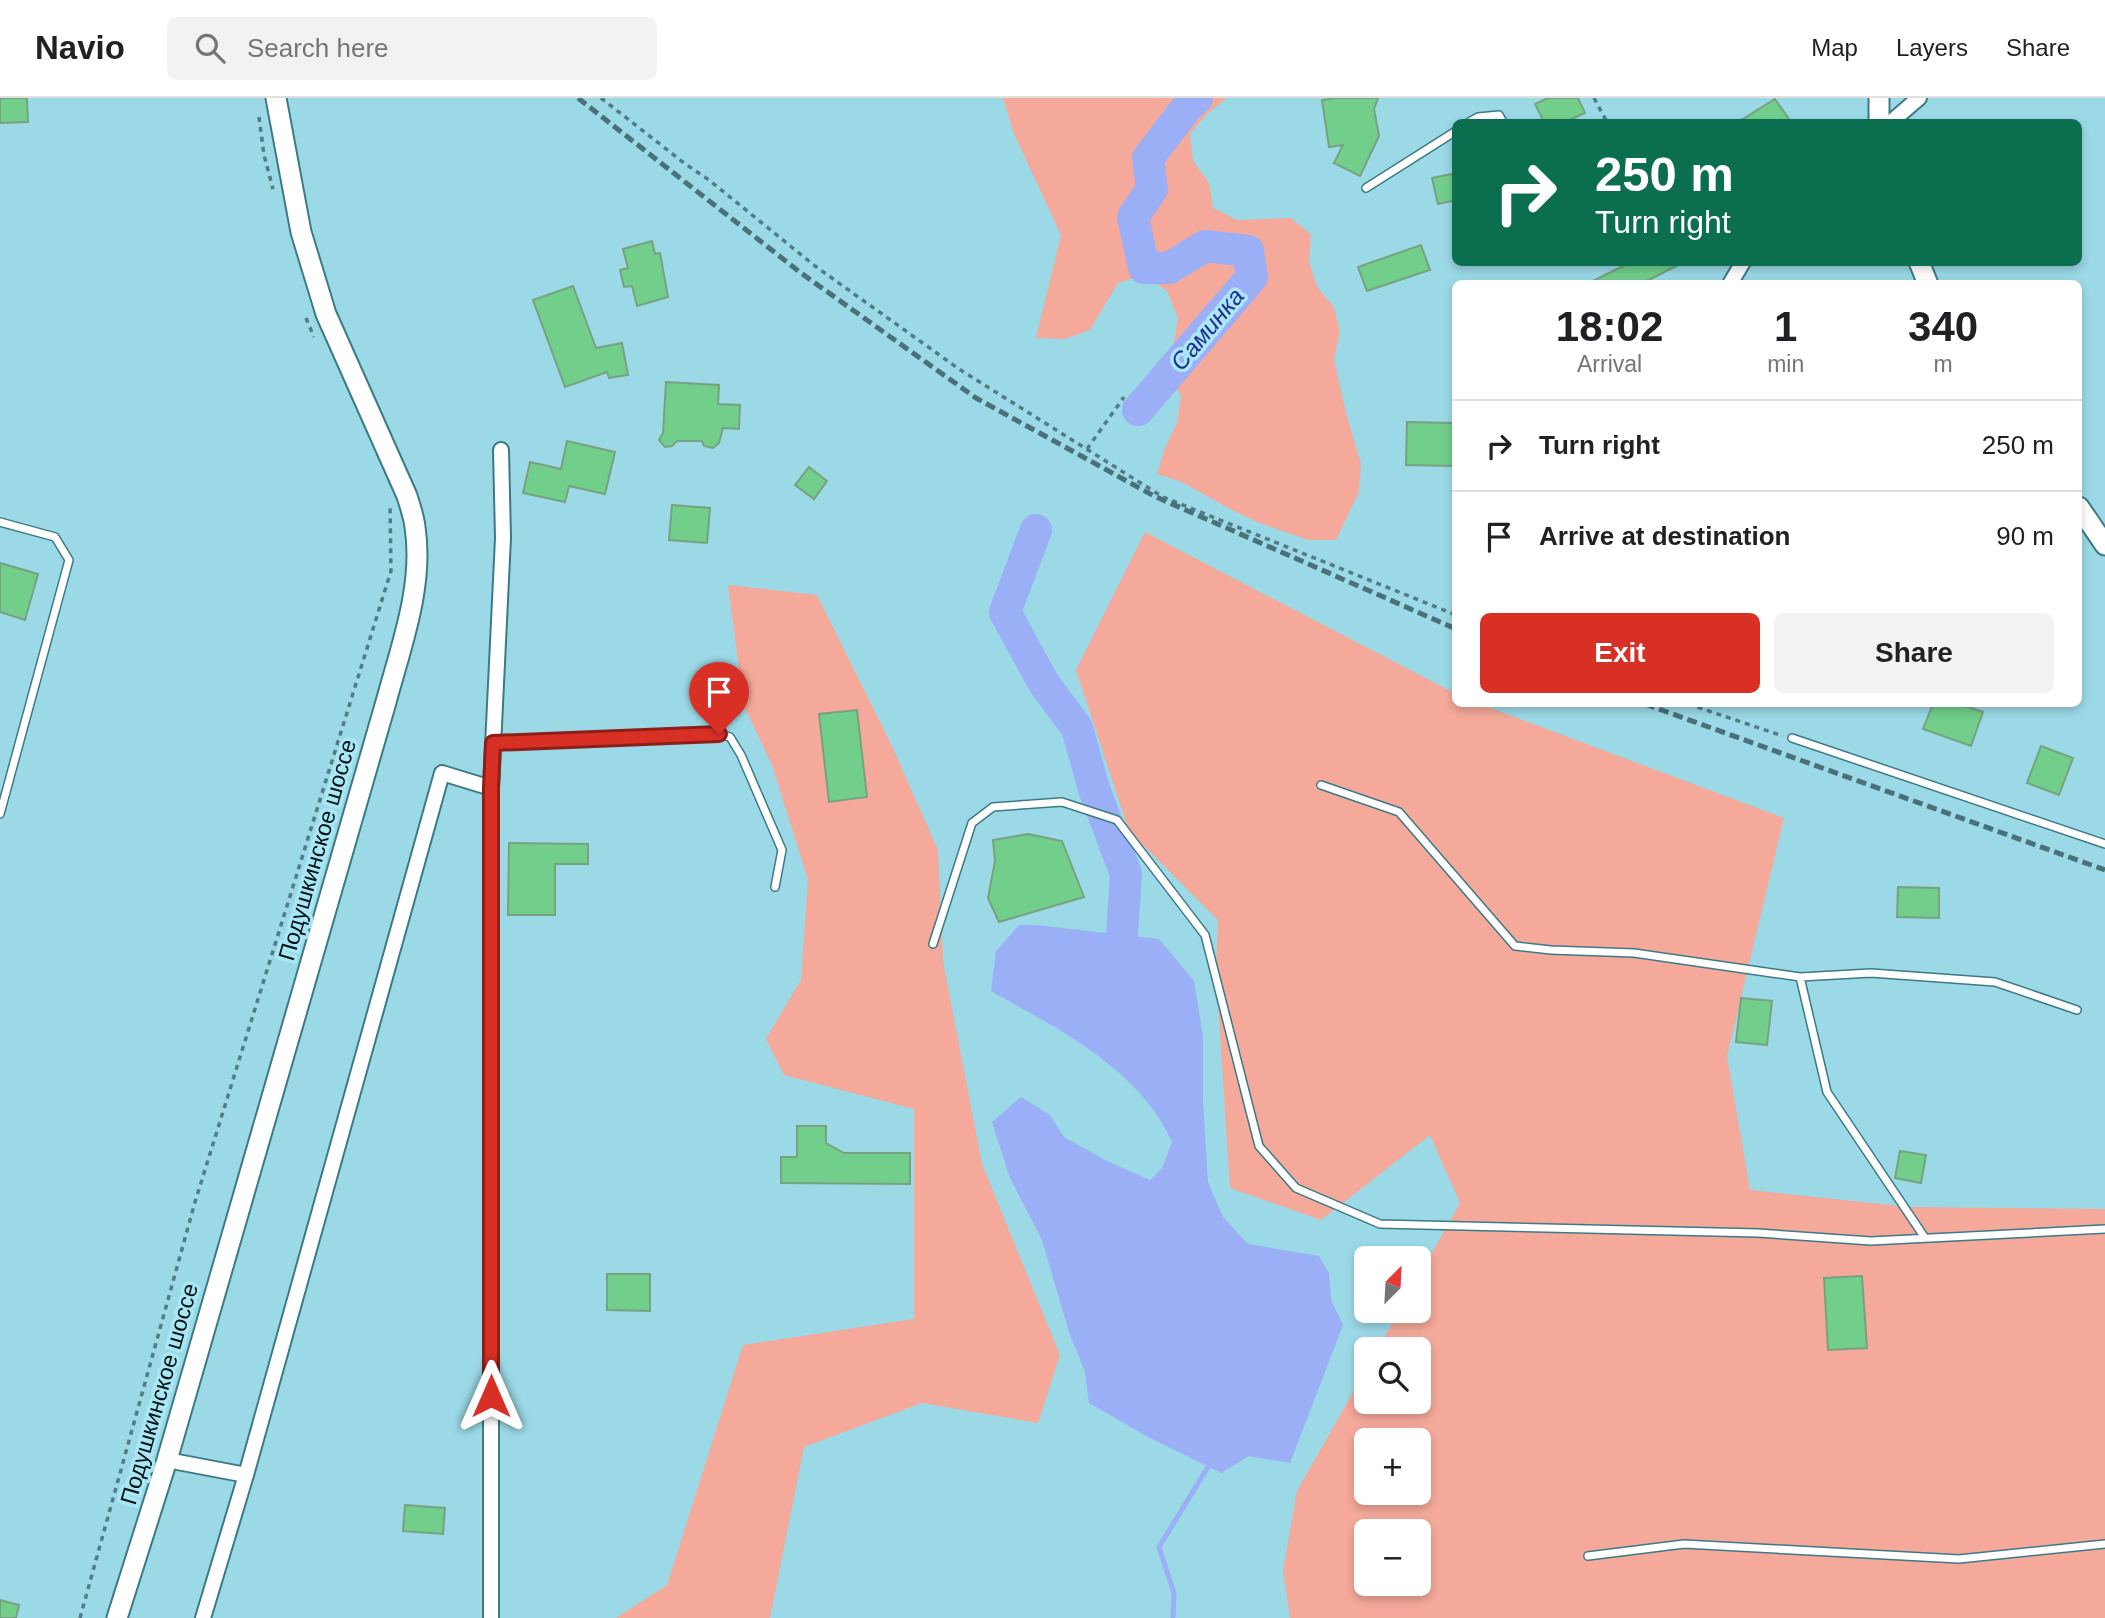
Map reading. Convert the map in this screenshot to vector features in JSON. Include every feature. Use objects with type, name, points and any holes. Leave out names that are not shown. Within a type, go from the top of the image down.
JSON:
[{"type":"main road","name":"Подушкинское шоссе","points":[[117,1618],[167,1460],[382,716],[413,601],[417,564],[415,527],[407,496],[326,314],[301,232],[276,98]]},
{"type":"main road","points":[[1878,98],[1879,119]]},
{"type":"main road","points":[[2082,511],[2105,545]]},
{"type":"street","points":[[1894,119],[1919,98]]},
{"type":"street","points":[[491,1618],[491,788],[503,538],[501,450]]},
{"type":"street","points":[[203,1618],[246,1475],[442,773],[491,788]]},
{"type":"street","points":[[167,1460],[246,1475]]},
{"type":"lane","points":[[1474,119],[1499,115],[1501,119]]},
{"type":"lane","points":[[1366,188],[1452,134]]},
{"type":"lane","points":[[0,522],[55,537],[69,560],[0,814]]},
{"type":"lane","points":[[493,743],[719,734],[730,737],[741,754],[782,850],[775,887]]},
{"type":"lane","points":[[1792,738],[2105,844]]},
{"type":"lane","points":[[1321,785],[1399,812],[1516,946],[1634,953],[1800,978],[1871,973],[1995,982],[2077,1010]]},
{"type":"lane","points":[[933,944],[972,823],[993,807],[1062,802],[1117,820],[1205,934],[1259,1146],[1296,1188],[1380,1224],[1758,1233],[1871,1241],[2105,1229]]},
{"type":"lane","points":[[1800,978],[1827,1092],[1925,1238]]},
{"type":"lane","points":[[1588,1556],[1684,1544],[1959,1559],[2105,1544]]},
{"type":"path","points":[[601,98],[826,274],[959,369],[1163,497],[1452,612]]},
{"type":"path","points":[[1594,98],[1604,119]]},
{"type":"path","points":[[258,109],[264,155],[274,194]]},
{"type":"path","points":[[305,312],[315,338]]},
{"type":"path","points":[[1087,449],[1124,397]]},
{"type":"path","points":[[80,1618],[195,1202],[391,571],[390,499]]},
{"type":"path","points":[[1697,707],[1792,738]]},
{"type":"shaded area","points":[[1003,98],[1227,98],[1207,114],[1190,134],[1193,161],[1209,183],[1213,208],[1237,220],[1291,218],[1311,235],[1309,262],[1317,287],[1334,307],[1340,332],[1334,359],[1361,464],[1359,492],[1336,540],[1308,540],[1257,522],[1182,482],[1157,474],[1177,423],[1181,396],[1169,372],[1178,318],[1167,291],[1144,275],[1118,283],[1090,330],[1065,339],[1036,338],[1061,235],[1014,134]]},
{"type":"shaded area","points":[[1145,532],[1452,692],[1452,707],[1488,707],[1784,818],[1727,1056],[1750,1190],[1909,1207],[2105,1209],[2105,1618],[1290,1618],[1283,1571],[1297,1491],[1354,1391],[1354,1414],[1431,1414],[1431,1337],[1385,1337],[1392,1323],[1432,1323],[1432,1253],[1460,1203],[1430,1135],[1321,1220],[1230,1188],[1216,973],[1218,920],[1129,831],[1076,670]]},
{"type":"shaded area","points":[[728,585],[817,595],[891,744],[938,850],[943,961],[982,1164],[1060,1355],[1038,1423],[922,1403],[804,1447],[770,1618],[616,1618],[667,1585],[743,1345],[914,1319],[914,1109],[784,1075],[766,1039],[801,980],[808,880],[772,765],[744,706]]},
{"type":"water","points":[[1019,925],[1159,939],[1194,981],[1203,1036],[1203,1101],[1208,1182],[1223,1217],[1248,1244],[1319,1256],[1329,1273],[1331,1300],[1343,1325],[1290,1463],[1249,1456],[1221,1473],[1150,1438],[1089,1403],[1085,1372],[1069,1332],[1042,1240],[1010,1178],[992,1122],[1021,1097],[1050,1115],[1064,1137],[1107,1161],[1150,1180],[1162,1168],[1172,1142],[1157,1116],[1118,1072],[1069,1036],[991,991],[996,951]]},
{"type":"building","points":[[0,98],[27,98],[28,122],[0,123]]},
{"type":"building","points":[[1378,98],[1374,109],[1379,136],[1360,176],[1334,163],[1343,145],[1329,147],[1322,100]]},
{"type":"building","points":[[1548,98],[1578,98],[1585,113],[1572,119],[1542,119],[1535,104]]},
{"type":"building","points":[[1775,99],[1789,119],[1743,119]]},
{"type":"building","points":[[1452,174],[1452,201],[1438,204],[1432,178]]},
{"type":"building","points":[[652,241],[655,254],[660,253],[668,297],[637,306],[632,286],[624,287],[620,270],[628,268],[623,249]]},
{"type":"building","points":[[1421,245],[1430,270],[1367,291],[1358,267]]},
{"type":"building","points":[[1623,266],[1676,266],[1649,280],[1595,280]]},
{"type":"building","points":[[573,286],[596,348],[622,343],[628,375],[609,378],[607,372],[565,387],[533,300]]},
{"type":"building","points":[[666,382],[719,385],[718,404],[740,405],[739,429],[723,428],[719,443],[713,448],[704,446],[702,441],[677,441],[672,446],[665,447],[659,440],[663,433]]},
{"type":"building","points":[[1407,422],[1452,423],[1452,466],[1406,465]]},
{"type":"building","points":[[567,441],[615,452],[605,494],[569,486],[565,502],[523,493],[530,462],[561,469]]},
{"type":"building","points":[[809,467],[827,481],[814,499],[795,485]]},
{"type":"building","points":[[672,505],[710,508],[707,543],[669,540]]},
{"type":"building","points":[[0,563],[38,574],[25,620],[0,612]]},
{"type":"building","points":[[1932,707],[1968,707],[1983,712],[1971,746],[1923,729]]},
{"type":"building","points":[[857,710],[867,797],[829,802],[819,714]]},
{"type":"building","points":[[2041,746],[2073,758],[2059,795],[2027,783]]},
{"type":"building","points":[[1028,834],[1062,841],[1084,897],[999,922],[988,898],[995,861],[993,840]]},
{"type":"building","points":[[509,843],[588,844],[588,864],[555,864],[555,915],[508,915]]},
{"type":"building","points":[[1898,887],[1939,888],[1939,918],[1897,917]]},
{"type":"building","points":[[1741,998],[1772,1001],[1767,1045],[1736,1042]]},
{"type":"building","points":[[797,1126],[826,1126],[826,1143],[844,1153],[910,1153],[910,1184],[781,1183],[781,1157],[797,1157]]},
{"type":"building","points":[[1900,1151],[1926,1155],[1921,1183],[1895,1178]]},
{"type":"building","points":[[607,1274],[650,1274],[650,1311],[607,1310]]},
{"type":"building","points":[[1862,1276],[1867,1348],[1828,1350],[1824,1278]]},
{"type":"building","points":[[405,1505],[445,1508],[443,1534],[403,1531]]},
{"type":"building","points":[[0,1600],[19,1605],[16,1618],[0,1618]]},
{"type":"waterway","name":"Саминка","points":[[1138,410],[1252,277],[1248,251],[1205,246],[1169,268],[1144,268],[1133,217],[1152,189],[1148,158],[1197,98]]},
{"type":"waterway","name":"Саминка","points":[[1036,530],[1005,612],[1043,682],[1077,728],[1094,789],[1126,874],[1122,934]]},
{"type":"waterway","points":[[1173,1618],[1174,1593],[1159,1547],[1208,1467]]},
{"type":"railway","points":[[578,98],[801,273],[976,398],[1154,496],[1452,627]]},
{"type":"railway","points":[[1653,707],[2105,870]]},
{"type":"route","points":[[491,1396],[493,743],[719,734]]}]
